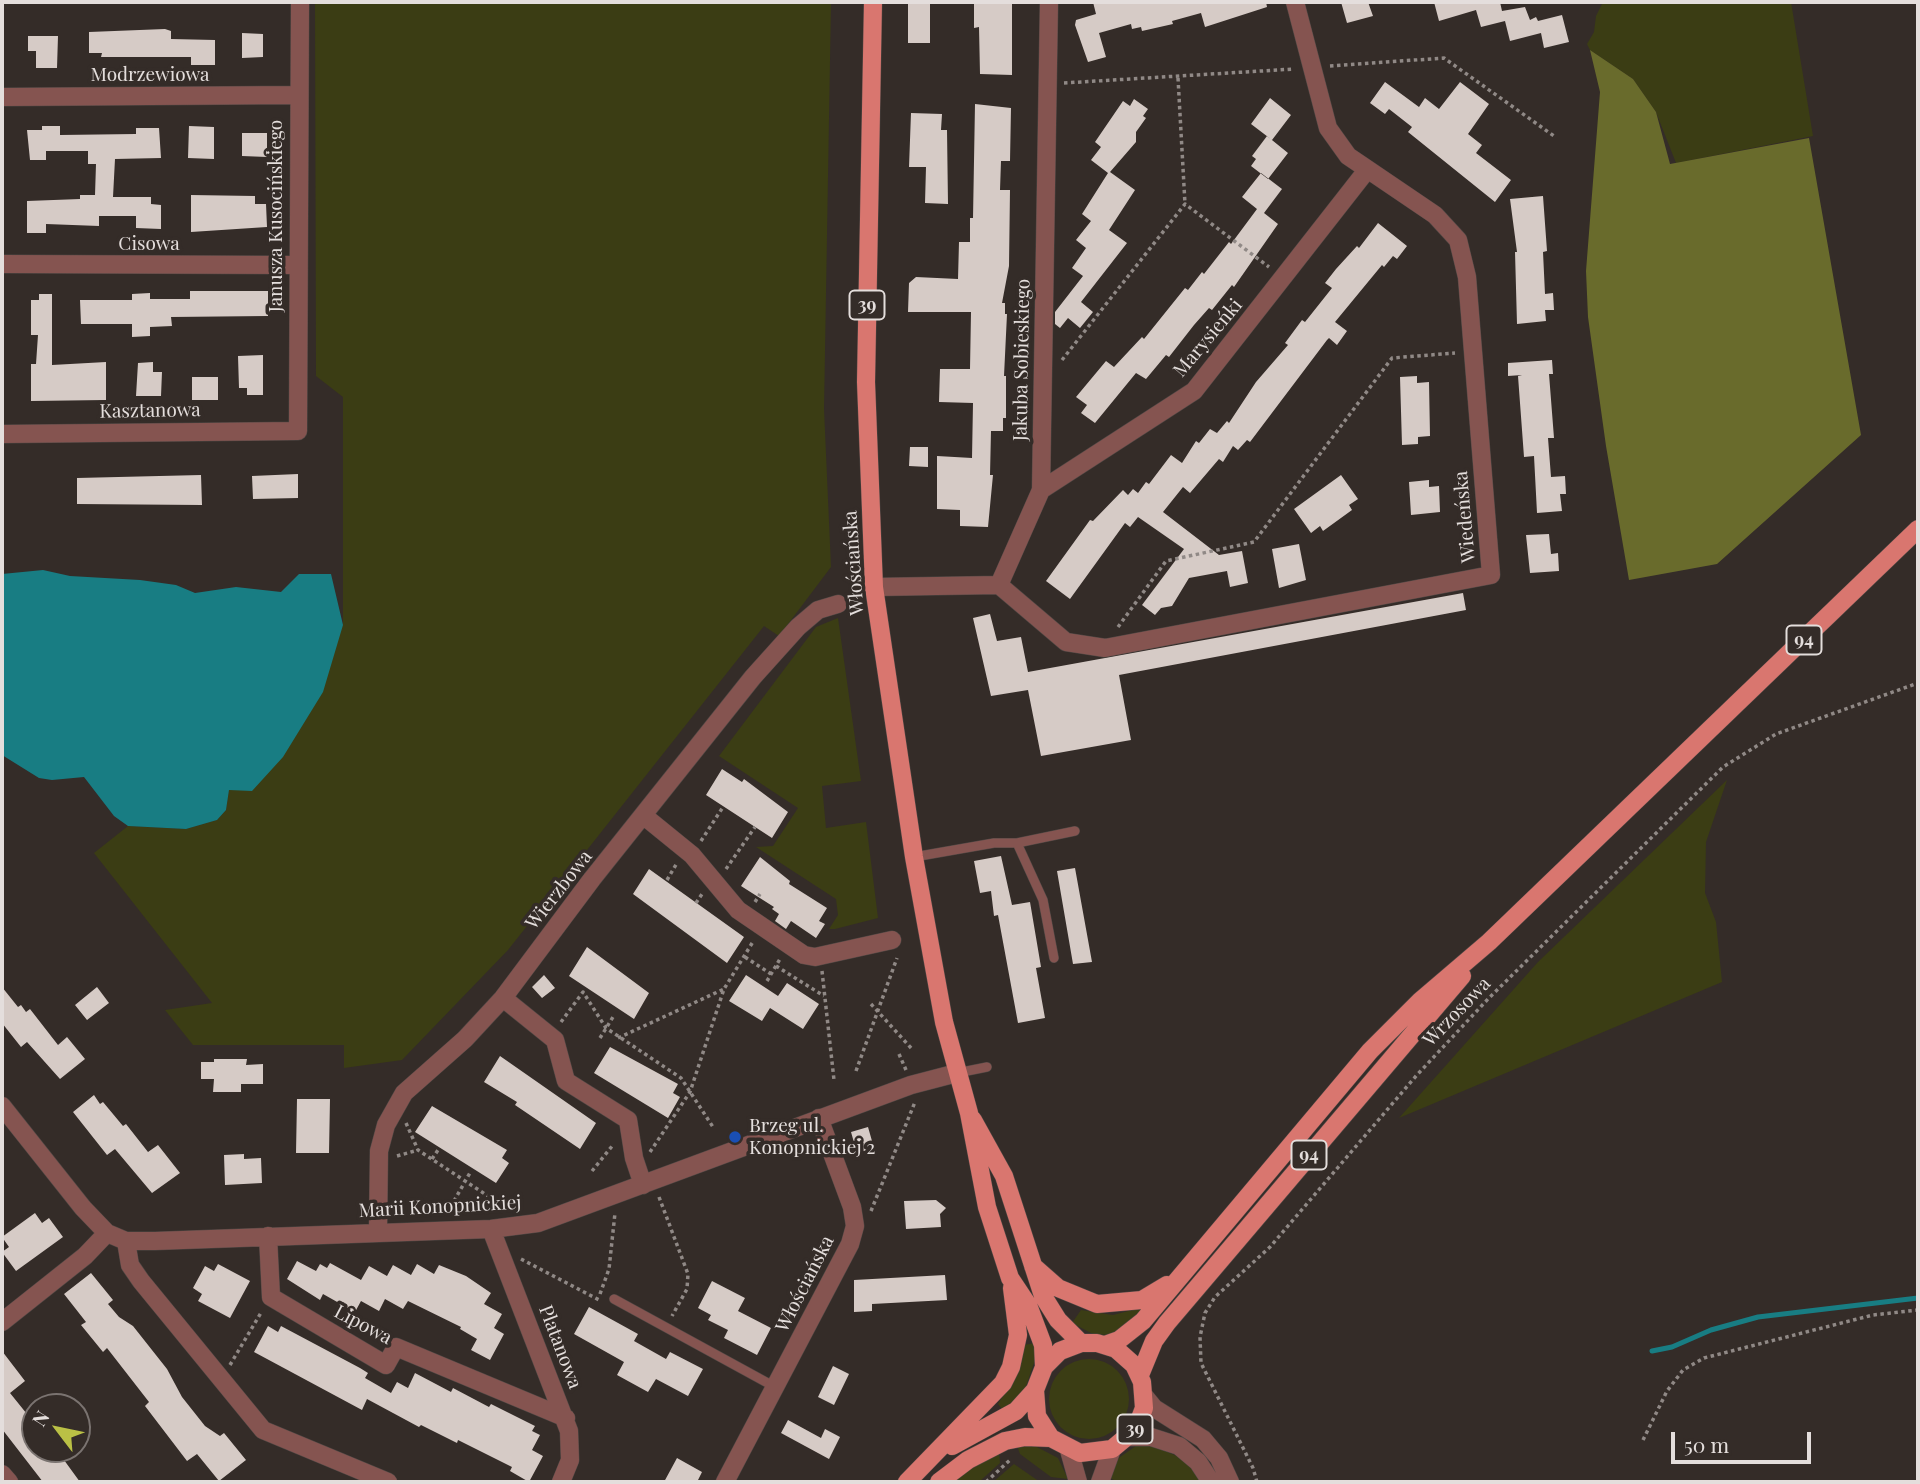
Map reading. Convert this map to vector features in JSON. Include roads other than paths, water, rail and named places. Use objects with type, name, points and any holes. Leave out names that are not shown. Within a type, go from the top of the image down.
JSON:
[{"type":"main road","name":"Włościańska","points":[[873,2],[866,382],[874,587],[914,857],[944,1022],[969,1113],[987,1207],[1010,1278],[1028,1304],[1039,1330],[1044,1367]]},
{"type":"main road","name":"94","points":[[1105,1345],[1119,1340],[1138,1326],[1370,1051],[1420,1001],[1489,942],[1918,529]]},
{"type":"main road","name":"94","points":[[1140,1375],[1154,1341],[1167,1323],[1489,942]]},
{"type":"main road","name":"Włościańska","points":[[969,1113],[1004,1176],[1043,1296],[1058,1320],[1081,1343]]},
{"type":"main road","points":[[1033,1265],[1058,1288],[1097,1304],[1142,1300],[1179,1277]]},
{"type":"main road","points":[[913,1476],[986,1403],[1011,1367],[1018,1335],[1017,1311],[1010,1278]]},
{"type":"main road","points":[[1044,1367],[1060,1351],[1081,1343],[1105,1345],[1126,1356],[1140,1375]]},
{"type":"main road","name":"39","points":[[913,1476],[951,1447],[1016,1411],[1035,1390],[1044,1367]]},
{"type":"main road","name":"39","points":[[1069,1450],[1090,1453],[1112,1449],[1128,1437],[1140,1419],[1145,1397],[1140,1375]]},
{"type":"main road","points":[[1035,1390],[1037,1416],[1051,1438],[1069,1450]]},
{"type":"main road","points":[[939,1482],[968,1460],[1005,1441],[1025,1437],[1051,1438]]},
{"type":"street","name":"Janusza Kusocińskiego","points":[[298,431],[300,2]]},
{"type":"street","name":"Jakuba Sobieskiego","points":[[999,585],[1041,490],[1049,2]]},
{"type":"street","name":"Wiedeńska","points":[[999,585],[1066,642],[1102,648],[1491,575],[1467,277],[1458,240],[1435,215],[1348,156],[1328,128],[1295,2]]},
{"type":"street","name":"Modrzewiowa","points":[[2,97],[298,95]]},
{"type":"street","name":"Marysieńki","points":[[1041,490],[1194,391],[1367,170]]},
{"type":"street","name":"Cisowa","points":[[2,264],[297,265]]},
{"type":"street","name":"Kasztanowa","points":[[2,434],[298,431]]},
{"type":"street","points":[[874,587],[999,585]]},
{"type":"street","name":"Wierzbowa","points":[[378,1231],[379,1151],[386,1125],[404,1093],[465,1039],[503,998],[753,677],[798,627],[818,610],[838,604]]},
{"type":"street","points":[[644,816],[692,855],[738,910],[788,945],[815,957],[896,945]]},
{"type":"street","points":[[503,998],[555,1040],[566,1081],[631,1124],[634,1158],[650,1188]]},
{"type":"street","name":"Marii Konopnickiej","points":[[2,1106],[83,1208],[107,1233],[126,1241],[378,1231],[491,1230],[549,1220],[650,1188],[819,1118],[911,1085],[957,1073]]},
{"type":"street","name":"Włościańska","points":[[725,1482],[850,1244],[855,1226],[852,1207],[819,1118]]},
{"type":"street","name":"Platanowa","points":[[491,1230],[566,1418],[572,1444],[570,1460],[561,1482]]},
{"type":"street","points":[[2,1322],[85,1256],[107,1233]]},
{"type":"street","name":"Lipowa","points":[[268,1236],[271,1297],[386,1365],[396,1347],[566,1418]]},
{"type":"street","points":[[126,1241],[130,1265],[141,1281],[263,1430],[388,1482]]},
{"type":"street","points":[[1145,1397],[1154,1408],[1203,1439],[1219,1458],[1230,1482]]},
{"type":"street","points":[[1128,1437],[1151,1437],[1179,1446],[1198,1462],[1211,1482]]},
{"type":"street","points":[[1100,1482],[1112,1449]]},
{"type":"street","points":[[1069,1450],[1078,1482]]},
{"type":"street","points":[[2,1474],[9,1482]]},
{"type":"lane","points":[[914,857],[994,843],[1017,843],[1075,831]]},
{"type":"lane","points":[[1017,843],[1043,900],[1054,958]]},
{"type":"lane","points":[[957,1073],[987,1067]]},
{"type":"lane","points":[[614,1300],[775,1387]]},
{"type":"water","points":[[43,570],[70,576],[176,585],[195,593],[236,587],[281,592],[299,574],[331,574],[343,625],[323,692],[283,757],[252,791],[229,790],[226,810],[217,820],[186,829],[128,826],[114,816],[84,777],[52,780],[39,778],[2,755],[2,574]]},
{"type":"waterway","points":[[1652,1351],[1672,1347],[1711,1330],[1758,1317],[1918,1298]]},
{"type":"place","name":"Brzeg ul. Konopnickiej 2","points":[[735,1137]]}]
